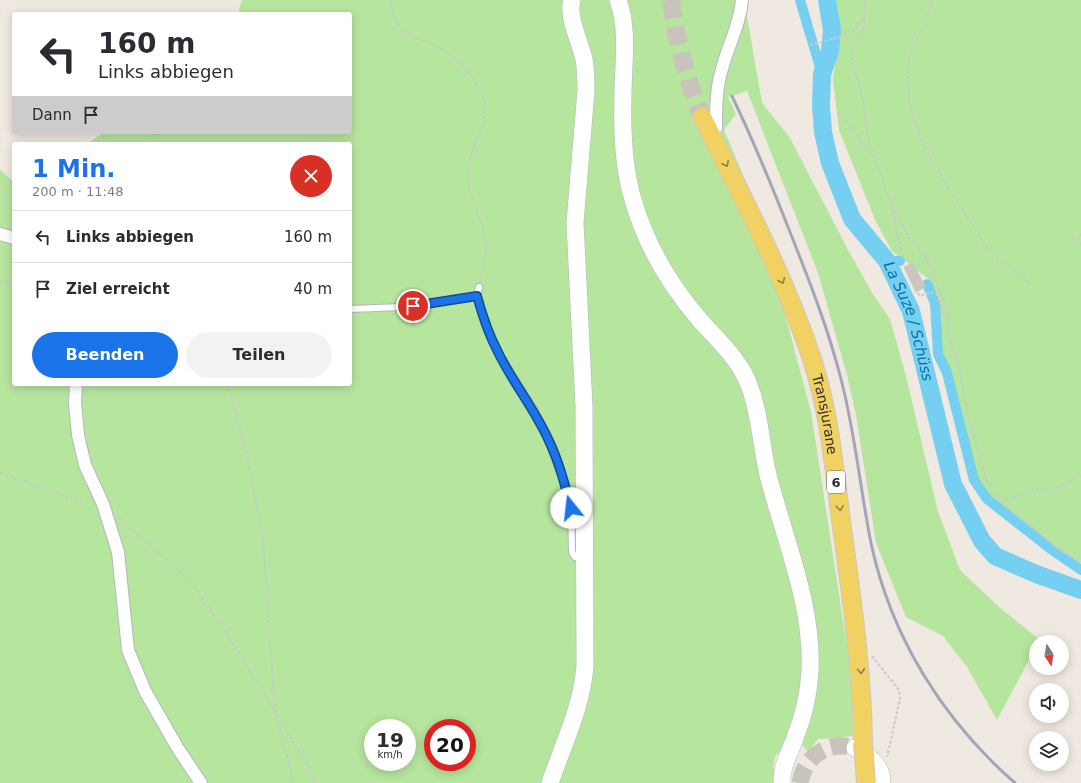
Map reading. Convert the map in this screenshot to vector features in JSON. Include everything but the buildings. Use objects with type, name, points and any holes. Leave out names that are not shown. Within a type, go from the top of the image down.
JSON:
[{"type":"main road","name":"Transjurane","points":[[711,129],[790,298],[812,360],[820,388],[835,467],[854,606],[860,668],[858,749],[866,783]]},
{"type":"street","points":[[550,783],[584,683],[586,640],[584,406],[575,223],[586,75],[584,61],[571,11],[572,0]]},
{"type":"street","points":[[618,0],[624,25],[625,41],[623,95],[624,150],[633,202],[647,239],[668,280],[686,304],[732,357],[749,383],[771,487],[806,615],[810,645],[809,685],[801,720],[783,771],[782,783]]},
{"type":"street","points":[[711,129],[722,68],[739,20],[742,0]]},
{"type":"street","points":[[0,234],[12,237]]},
{"type":"street","points":[[76,386],[75,403],[78,435],[85,465],[104,504],[118,552],[128,650],[133,664],[160,718],[201,783]]},
{"type":"street","points":[[858,749],[876,783]]},
{"type":"street","points":[[858,749],[873,760],[880,772],[882,783]]},
{"type":"lane","points":[[478,287],[477,296],[486,326],[497,351],[534,410],[550,441],[560,467],[571,508],[572,552],[575,557],[585,560]]},
{"type":"lane","points":[[352,309],[402,307],[477,296]]},
{"type":"path","points":[[390,0],[398,26],[406,32],[441,49],[457,59],[481,89],[485,103],[484,118],[481,133],[469,160],[468,174],[469,189],[484,234],[486,246],[478,287]]},
{"type":"path","points":[[866,0],[863,29],[854,44],[852,59],[862,97],[869,142],[893,208],[910,240],[926,258],[945,304],[949,318],[949,338],[952,352],[958,363],[968,418],[982,467],[995,494],[1003,502],[1057,548],[1081,562]]},
{"type":"path","points":[[931,0],[926,22],[909,59],[907,79],[913,118],[917,130],[931,160],[986,246],[1032,285]]},
{"type":"path","points":[[810,45],[851,34],[864,17]]},
{"type":"path","points":[[838,111],[874,158]]},
{"type":"path","points":[[893,208],[897,240],[901,252]]},
{"type":"path","points":[[1081,233],[1079,238],[1081,245]]},
{"type":"path","points":[[0,281],[12,282]]},
{"type":"path","points":[[918,293],[920,296],[928,293],[936,293],[948,326]]},
{"type":"path","points":[[228,386],[246,450],[263,539],[275,713],[294,783]]},
{"type":"path","points":[[0,473],[78,501],[104,504],[189,580],[220,624],[309,768],[315,783]]},
{"type":"path","points":[[1003,502],[1033,490],[1060,487],[1081,474]]},
{"type":"green space","points":[[242,0],[746,0],[745,5],[762,103],[790,138],[847,248],[874,296],[890,319],[906,376],[938,512],[960,570],[999,607],[1034,635],[1029,635],[1029,660],[997,720],[967,667],[943,636],[906,617],[876,543],[856,415],[847,375],[818,273],[747,91],[728,97],[736,114],[724,130],[757,208],[811,412],[856,705],[857,735],[840,738],[818,739],[808,752],[802,745],[809,714],[775,757],[773,769],[777,770],[776,783],[0,783],[0,170],[12,180],[12,386],[352,386],[352,142],[90,142],[101,134],[352,134],[352,12],[239,12]]},
{"type":"green space","points":[[835,0],[1081,0],[1081,564],[997,508],[973,471],[964,447],[938,352],[939,307],[930,280],[892,251],[876,222],[839,130],[833,80],[837,48]]},
{"type":"waterway","points":[[800,0],[822,74]]},
{"type":"waterway","name":"La Suze / Schüss","points":[[827,0],[832,30],[830,51],[822,74],[821,106],[823,132],[830,163],[852,219],[887,261],[911,311],[953,484],[982,541],[995,556],[1036,574],[1081,590]]},
{"type":"waterway","points":[[887,261],[900,261]]},
{"type":"waterway","points":[[927,284],[935,303],[938,354],[947,373],[974,480],[987,499],[1052,550],[1081,570]]},
{"type":"tunnel","points":[[671,0],[683,60],[702,117]]},
{"type":"tunnel","points":[[800,783],[802,773],[812,758],[819,752],[836,746],[855,748]]},
{"type":"railway","points":[[732,96],[755,146],[783,215],[811,286],[830,341],[846,399],[871,543],[880,578],[892,611],[906,644],[943,704],[965,732],[1015,783]]},
{"type":"route","points":[[413,306],[454,298],[477,296],[486,326],[497,351],[534,410],[550,441],[560,467],[571,508]]}]
